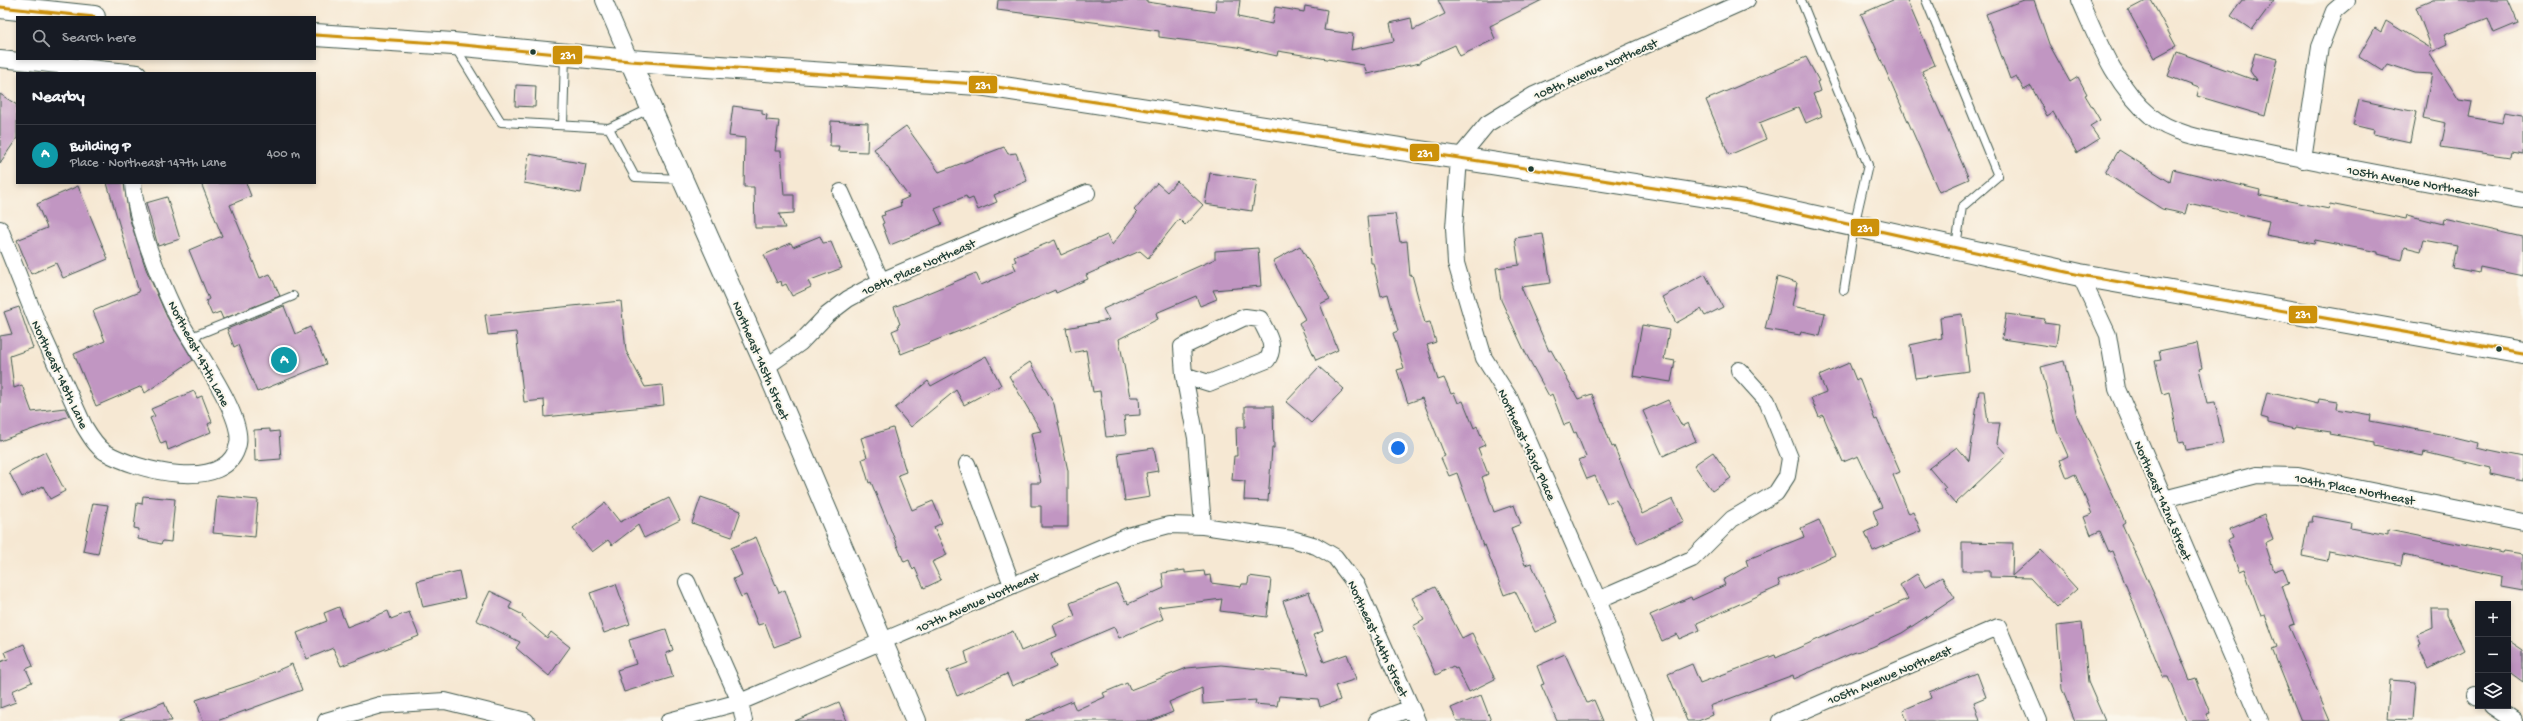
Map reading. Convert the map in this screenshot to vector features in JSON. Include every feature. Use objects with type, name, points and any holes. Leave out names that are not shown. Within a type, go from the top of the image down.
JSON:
[{"type":"main road","points":[[0,7],[85,16]]},
{"type":"main road","points":[[316,35],[453,44],[630,61],[978,84],[1752,203],[2080,276],[2523,353]]},
{"type":"street","name":"Northeast 145th Street","points":[[604,0],[766,368],[916,721]]},
{"type":"street","name":"108th Avenue Northeast","points":[[1459,158],[1487,124],[1534,95],[1722,5],[1747,0]]},
{"type":"street","points":[[2080,0],[2109,64],[2129,95],[2153,119],[2187,134],[2303,160],[2320,47],[2334,11],[2347,0]]},
{"type":"street","points":[[0,59],[128,72]]},
{"type":"street","name":"Northeast 143rd Place","points":[[1459,158],[1454,228],[1456,263],[1484,358],[1510,399],[1598,600],[1646,721]]},
{"type":"street","name":"105th Avenue Northeast","points":[[2303,160],[2523,200]]},
{"type":"street","name":"Northeast 147th Lane","points":[[133,184],[139,215],[154,259],[175,311],[189,338],[226,400],[236,426],[238,442],[234,456]]},
{"type":"street","points":[[841,192],[880,280]]},
{"type":"street","name":"108th Place Northeast","points":[[766,368],[800,343],[827,315],[848,298],[880,280],[1087,193]]},
{"type":"street","name":"Northeast 148th Lane","points":[[0,229],[39,327],[84,426],[94,441],[105,451],[124,460],[169,473],[202,474],[221,468],[234,456]]},
{"type":"street","name":"Northeast 142nd Street","points":[[2080,276],[2108,335],[2117,389],[2260,721]]},
{"type":"street","points":[[1184,375],[1208,382],[1267,360],[1272,353],[1272,346],[1260,319],[1245,317],[1182,346],[1184,375],[1196,438],[1203,526]]},
{"type":"street","points":[[1598,600],[1692,559],[1732,519],[1776,493],[1787,476],[1790,458],[1767,401],[1739,370]]},
{"type":"street","points":[[967,464],[1012,585]]},
{"type":"street","name":"104th Place Northeast","points":[[2164,499],[2257,475],[2298,476],[2523,522]]},
{"type":"street","name":"107th Avenue Northeast","points":[[669,721],[740,702],[882,643],[1012,585],[1128,536],[1168,526],[1203,526],[1292,539]]},
{"type":"street","name":"Northeast 144th Street","points":[[1292,539],[1316,546],[1335,557],[1357,586],[1414,714]]},
{"type":"street","points":[[687,582],[740,702],[744,721]]},
{"type":"street","name":"105th Avenue Northeast","points":[[1780,721],[1998,627],[2038,721]]},
{"type":"street","points":[[326,721],[380,705],[445,702],[526,721]]},
{"type":"street","points":[[2496,709],[2514,721]]},
{"type":"street","points":[[1377,721],[1414,714]]},
{"type":"lane","points":[[1801,0],[1868,165],[1854,226],[1844,290]]},
{"type":"lane","points":[[1926,0],[1998,176],[1962,207],[1956,248]]},
{"type":"lane","points":[[453,44],[501,122],[609,128],[651,108]]},
{"type":"lane","points":[[563,126],[565,55]]},
{"type":"lane","points":[[609,128],[635,177],[682,179]]},
{"type":"lane","points":[[189,338],[293,296]]},
{"type":"building","points":[[998,0],[1147,0],[1147,2],[1215,12],[1216,0],[1240,0],[1238,17],[1272,24],[1275,7],[1304,12],[1305,6],[1327,10],[1324,30],[1353,34],[1351,50],[1394,41],[1390,23],[1411,18],[1413,30],[1445,14],[1438,0],[1542,0],[1490,26],[1495,39],[1460,56],[1455,45],[1420,61],[1420,63],[1367,74],[1364,65],[1278,51],[1277,56],[1237,47],[1159,37],[1159,31],[997,10]]},
{"type":"building","points":[[1893,0],[1907,0],[1935,65],[1922,71],[1969,179],[1939,192],[1861,14]]},
{"type":"building","points":[[2024,0],[2034,0],[2049,44],[2070,82],[2078,77],[2087,94],[2085,95],[2100,120],[2090,126],[2099,139],[2077,153],[2053,112],[2047,116],[2031,86],[2024,90],[2016,76],[2010,79],[1986,14]]},
{"type":"building","points":[[2147,0],[2151,0],[2176,46],[2154,58],[2128,10]]},
{"type":"building","points":[[2242,0],[2274,0],[2252,30],[2231,16]]},
{"type":"building","points":[[2433,0],[2508,0],[2518,23],[2494,33],[2488,18],[2444,35],[2448,44],[2429,53],[2459,100],[2472,102],[2469,117],[2502,123],[2505,112],[2523,115],[2523,154],[2511,152],[2510,157],[2441,147],[2446,123],[2423,118],[2432,74],[2415,73],[2388,64],[2383,71],[2359,56],[2375,28],[2381,32],[2386,21],[2432,49],[2416,7]]},
{"type":"building","points":[[2177,52],[2257,81],[2250,71],[2255,53],[2278,59],[2265,116],[2197,96],[2199,88],[2168,76]]},
{"type":"building","points":[[1806,57],[1819,81],[1817,82],[1820,91],[1813,94],[1822,116],[1806,123],[1799,107],[1759,123],[1766,139],[1729,155],[1706,100]]},
{"type":"building","points":[[516,85],[536,86],[535,107],[515,106]]},
{"type":"building","points":[[0,94],[16,104],[16,139],[0,163]]},
{"type":"building","points":[[2359,100],[2416,112],[2410,142],[2373,134],[2374,130],[2353,125]]},
{"type":"building","points":[[733,106],[762,110],[762,114],[767,115],[766,120],[779,121],[775,151],[781,151],[784,195],[794,195],[794,213],[779,214],[785,228],[755,228],[754,187],[744,187],[745,138],[729,136]]},
{"type":"building","points":[[831,121],[868,123],[867,152],[838,151],[839,146],[830,146]]},
{"type":"building","points":[[906,126],[939,172],[1004,147],[1008,154],[1016,153],[1027,181],[994,195],[997,202],[978,210],[973,198],[968,200],[966,196],[935,209],[942,224],[890,245],[882,224],[884,223],[881,216],[885,215],[884,212],[901,206],[900,201],[909,197],[874,149]]},
{"type":"building","points":[[2119,150],[2170,182],[2173,169],[2260,190],[2259,195],[2329,209],[2330,204],[2406,219],[2407,215],[2443,224],[2444,219],[2523,237],[2523,276],[2480,267],[2479,273],[2453,268],[2457,246],[2424,240],[2421,251],[2405,247],[2402,260],[2378,254],[2378,252],[2315,240],[2314,244],[2266,235],[2269,221],[2207,207],[2188,203],[2185,214],[2162,209],[2105,173]]},
{"type":"building","points":[[529,154],[586,164],[581,193],[524,183]]},
{"type":"building","points":[[1210,173],[1257,180],[1252,211],[1205,204]]},
{"type":"building","points":[[1177,181],[1203,205],[1185,225],[1179,219],[1148,258],[1140,251],[1086,275],[1088,279],[1056,293],[1055,290],[982,322],[901,354],[892,331],[899,328],[898,325],[900,324],[894,307],[976,273],[981,285],[1016,270],[1013,263],[1016,261],[1014,257],[1055,240],[1061,255],[1107,235],[1112,245],[1137,213],[1134,210],[1157,183],[1167,192]]},
{"type":"building","points":[[107,184],[124,184],[129,217],[146,269],[167,317],[193,360],[145,393],[142,386],[96,406],[74,354],[105,341],[93,311],[139,292]]},
{"type":"building","points":[[201,184],[246,184],[251,196],[230,205],[260,278],[270,274],[280,296],[223,319],[220,312],[212,315],[206,301],[209,299],[189,250],[222,236]]},
{"type":"building","points":[[78,186],[108,259],[63,278],[56,263],[31,274],[17,240],[47,228],[37,204]]},
{"type":"building","points":[[167,197],[180,239],[158,246],[146,203]]},
{"type":"building","points":[[1395,214],[1400,242],[1407,241],[1410,276],[1412,275],[1425,323],[1430,322],[1436,342],[1427,345],[1438,380],[1444,378],[1451,394],[1454,393],[1458,403],[1463,401],[1474,428],[1477,426],[1485,445],[1478,448],[1488,474],[1482,477],[1494,512],[1514,505],[1521,524],[1511,528],[1525,565],[1531,563],[1558,622],[1535,632],[1515,591],[1504,595],[1485,545],[1483,546],[1457,473],[1449,476],[1441,458],[1445,456],[1422,398],[1408,403],[1397,370],[1404,368],[1393,333],[1398,331],[1388,294],[1381,296],[1373,263],[1371,263],[1367,216]]},
{"type":"building","points":[[1543,234],[1551,283],[1521,287],[1549,351],[1551,350],[1578,399],[1592,394],[1612,447],[1614,446],[1642,514],[1673,499],[1684,521],[1638,544],[1616,500],[1607,503],[1595,476],[1587,479],[1579,460],[1586,457],[1576,432],[1574,433],[1570,423],[1564,425],[1552,394],[1549,396],[1525,352],[1501,300],[1496,268],[1519,265],[1515,238]]},
{"type":"building","points":[[820,236],[823,243],[831,242],[842,268],[808,281],[811,287],[792,296],[786,284],[782,286],[781,281],[777,283],[764,255],[791,243],[793,247]]},
{"type":"building","points":[[1300,246],[1330,299],[1320,304],[1338,350],[1316,360],[1299,323],[1305,319],[1273,261]]},
{"type":"building","points":[[1258,248],[1261,286],[1213,290],[1217,299],[1200,306],[1196,296],[1156,313],[1158,319],[1119,339],[1130,397],[1139,397],[1140,415],[1124,416],[1126,435],[1106,437],[1100,391],[1093,392],[1086,350],[1071,353],[1066,328],[1109,320],[1103,309],[1215,259],[1215,251]]},
{"type":"building","points":[[1705,274],[1723,307],[1705,316],[1701,309],[1676,323],[1662,297]]},
{"type":"building","points":[[1777,277],[1797,283],[1792,306],[1825,313],[1820,336],[1801,332],[1800,335],[1765,329]]},
{"type":"building","points":[[621,301],[626,351],[645,387],[662,385],[664,405],[545,417],[544,400],[524,402],[516,332],[488,335],[485,315]]},
{"type":"building","points":[[284,306],[295,334],[310,327],[326,364],[257,392],[238,345],[234,347],[227,329]]},
{"type":"building","points":[[19,307],[33,348],[10,356],[14,388],[22,385],[32,412],[65,408],[69,416],[0,441],[0,336],[12,334],[4,312]]},
{"type":"building","points":[[1962,314],[1969,371],[1915,378],[1910,345],[1942,338],[1940,317]]},
{"type":"building","points":[[2006,314],[2045,319],[2044,323],[2059,325],[2056,347],[2002,339]]},
{"type":"building","points":[[1642,325],[1669,330],[1664,359],[1675,361],[1671,382],[1633,376]]},
{"type":"building","points":[[2197,343],[2202,368],[2199,369],[2207,403],[2215,402],[2223,443],[2186,450],[2184,441],[2179,442],[2169,392],[2163,394],[2155,361],[2161,360],[2159,351]]},
{"type":"building","points":[[986,356],[1001,385],[964,405],[956,390],[911,427],[895,408],[928,381],[931,386]]},
{"type":"building","points":[[2064,361],[2077,416],[2125,522],[2122,524],[2164,616],[2190,680],[2196,678],[2210,713],[2206,714],[2209,721],[2186,721],[2168,677],[2163,677],[2112,551],[2109,552],[2100,531],[2091,535],[2084,517],[2092,514],[2075,474],[2067,478],[2060,460],[2068,456],[2057,431],[2041,367]]},
{"type":"building","points":[[1030,362],[1054,404],[1068,471],[1068,527],[1041,527],[1041,506],[1031,506],[1031,483],[1041,483],[1031,433],[1041,431],[1009,376]]},
{"type":"building","points":[[1849,363],[1856,380],[1859,378],[1875,420],[1877,419],[1900,472],[1893,475],[1909,514],[1913,512],[1921,531],[1873,551],[1865,532],[1879,526],[1873,511],[1882,507],[1858,456],[1843,462],[1823,415],[1819,417],[1811,398],[1826,392],[1819,376]]},
{"type":"building","points":[[1319,367],[1344,389],[1311,423],[1286,402]]},
{"type":"building","points":[[194,391],[197,398],[202,396],[212,422],[208,424],[211,432],[168,450],[166,442],[161,444],[150,418],[155,416],[151,409]]},
{"type":"building","points":[[1979,391],[1984,391],[1988,423],[2000,423],[1997,444],[2007,455],[1955,504],[1943,490],[1946,488],[1929,468],[1957,447],[1969,461]]},
{"type":"building","points":[[2267,392],[2318,404],[2319,399],[2338,402],[2337,409],[2371,415],[2370,421],[2441,434],[2478,443],[2477,447],[2523,457],[2523,481],[2490,474],[2491,468],[2424,452],[2423,456],[2374,446],[2374,442],[2330,434],[2331,432],[2295,427],[2294,429],[2268,423],[2268,419],[2261,417]]},
{"type":"building","points":[[1668,400],[1682,426],[1688,423],[1696,441],[1663,456],[1643,411]]},
{"type":"building","points":[[1245,406],[1273,406],[1274,448],[1272,448],[1268,501],[1244,500],[1245,481],[1232,480],[1234,456],[1237,456],[1236,427],[1245,427]]},
{"type":"building","points":[[893,428],[906,472],[898,475],[912,510],[933,501],[942,523],[934,527],[947,555],[932,562],[941,580],[924,588],[915,568],[913,570],[909,560],[904,562],[871,482],[869,483],[862,459],[867,457],[861,438]]},
{"type":"building","points":[[270,429],[270,432],[279,431],[281,459],[255,461],[254,430]]},
{"type":"building","points":[[1154,448],[1158,471],[1146,473],[1150,497],[1125,501],[1118,453]]},
{"type":"building","points":[[45,452],[65,491],[50,499],[43,486],[22,497],[9,472]]},
{"type":"building","points":[[1713,452],[1731,478],[1712,491],[1694,465]]},
{"type":"building","points":[[143,496],[175,499],[171,542],[163,541],[161,544],[138,539],[139,529],[134,528],[137,503],[142,504]]},
{"type":"building","points":[[217,496],[258,500],[255,537],[213,533]]},
{"type":"building","points":[[701,497],[741,511],[732,537],[692,523]]},
{"type":"building","points":[[669,498],[680,520],[644,538],[638,525],[612,545],[608,540],[592,552],[573,528],[605,503],[620,522]]},
{"type":"building","points":[[93,503],[108,505],[98,554],[83,551]]},
{"type":"building","points":[[2264,515],[2273,539],[2265,543],[2274,571],[2283,568],[2289,584],[2282,586],[2295,624],[2289,626],[2330,721],[2301,721],[2272,649],[2277,647],[2265,615],[2261,616],[2244,569],[2239,571],[2227,540],[2233,537],[2230,529]]},
{"type":"building","points":[[2313,516],[2351,523],[2350,528],[2388,535],[2388,530],[2503,553],[2504,551],[2523,554],[2523,591],[2501,587],[2502,577],[2500,576],[2403,555],[2401,565],[2329,551],[2327,561],[2302,556],[2308,522],[2312,522]]},
{"type":"building","points":[[1819,520],[1835,555],[1778,580],[1780,586],[1697,623],[1700,630],[1679,639],[1677,634],[1662,641],[1650,615],[1691,597],[1692,600],[1725,585],[1723,580],[1748,566],[1746,560],[1804,537],[1801,528]]},
{"type":"building","points":[[756,537],[779,593],[785,590],[801,637],[774,647],[765,623],[758,625],[746,595],[741,597],[733,579],[742,575],[731,548]]},
{"type":"building","points":[[1962,542],[2013,543],[2012,576],[2041,550],[2077,589],[2057,607],[2030,578],[1990,577],[1990,571],[1962,571]]},
{"type":"building","points":[[1185,570],[1185,573],[1204,571],[1205,576],[1210,575],[1211,583],[1241,587],[1242,584],[1248,584],[1249,576],[1271,579],[1267,617],[1220,611],[1222,599],[1158,607],[1163,619],[1119,638],[1114,627],[1051,654],[1056,667],[1012,686],[1007,674],[957,696],[947,671],[968,663],[965,652],[1013,631],[1021,651],[1057,636],[1053,625],[1075,616],[1070,603],[1117,584],[1125,602],[1127,601],[1128,604],[1164,588],[1162,573]]},
{"type":"building","points":[[459,571],[465,598],[423,607],[417,581]]},
{"type":"building","points":[[1917,574],[1925,587],[1942,577],[1955,598],[1902,633],[1872,647],[1853,653],[1794,679],[1793,675],[1710,706],[1713,715],[1698,721],[1687,721],[1668,674],[1692,664],[1700,683],[1775,655],[1776,658],[1908,599],[1900,585]]},
{"type":"building","points":[[616,584],[630,624],[604,633],[590,593]]},
{"type":"building","points":[[1435,587],[1462,638],[1472,633],[1495,679],[1469,692],[1457,668],[1455,669],[1453,666],[1436,675],[1413,626],[1424,620],[1412,598]]},
{"type":"building","points":[[490,591],[512,602],[509,608],[523,615],[522,617],[547,638],[551,632],[570,647],[549,676],[516,648],[520,642],[476,620]]},
{"type":"building","points":[[1309,592],[1323,631],[1313,635],[1324,662],[1347,654],[1356,679],[1335,686],[1340,700],[1320,707],[1318,699],[1279,696],[1277,706],[1255,704],[1256,700],[1203,704],[1202,688],[1169,702],[1173,712],[1151,721],[1025,721],[1072,701],[1076,710],[1105,697],[1103,693],[1127,683],[1130,690],[1187,668],[1221,665],[1309,674],[1283,601]]},
{"type":"building","points":[[339,607],[347,627],[388,611],[391,619],[409,612],[419,636],[341,666],[333,648],[307,659],[297,633],[327,621],[324,613]]},
{"type":"building","points":[[2432,608],[2447,608],[2447,615],[2464,650],[2429,669],[2418,645],[2421,644],[2417,635],[2433,628]]},
{"type":"building","points":[[2082,623],[2088,682],[2105,721],[2075,721],[2062,689],[2057,626]]},
{"type":"building","points":[[666,629],[673,650],[666,653],[673,677],[624,692],[617,670],[636,664],[629,640]]},
{"type":"building","points":[[2511,642],[2523,650],[2523,682],[2511,673]]},
{"type":"building","points":[[24,644],[33,666],[26,669],[32,682],[12,691],[16,702],[0,708],[0,662],[8,659],[5,652]]},
{"type":"building","points":[[1565,654],[1587,703],[1594,700],[1603,721],[1557,721],[1541,685],[1544,684],[1537,666]]},
{"type":"building","points":[[292,664],[302,690],[217,721],[203,721],[196,700],[253,681]]},
{"type":"building","points":[[1977,673],[1986,697],[1974,702],[1980,721],[1907,721],[1903,710],[1931,698],[1929,692]]},
{"type":"building","points":[[2390,680],[2415,682],[2412,720],[2387,719]]},
{"type":"building","points":[[1481,695],[1491,721],[1457,721],[1451,708]]},
{"type":"building","points":[[164,702],[172,721],[120,721],[120,720]]},
{"type":"building","points":[[839,702],[847,721],[795,721]]},
{"type":"transit line","name":"231","points":[[0,7],[85,16]]},
{"type":"transit line","name":"231","points":[[316,35],[453,44],[630,61],[978,84],[1752,203],[2080,275],[2523,353]]},
{"type":"place","name":"Building P","points":[[284,360]]}]
